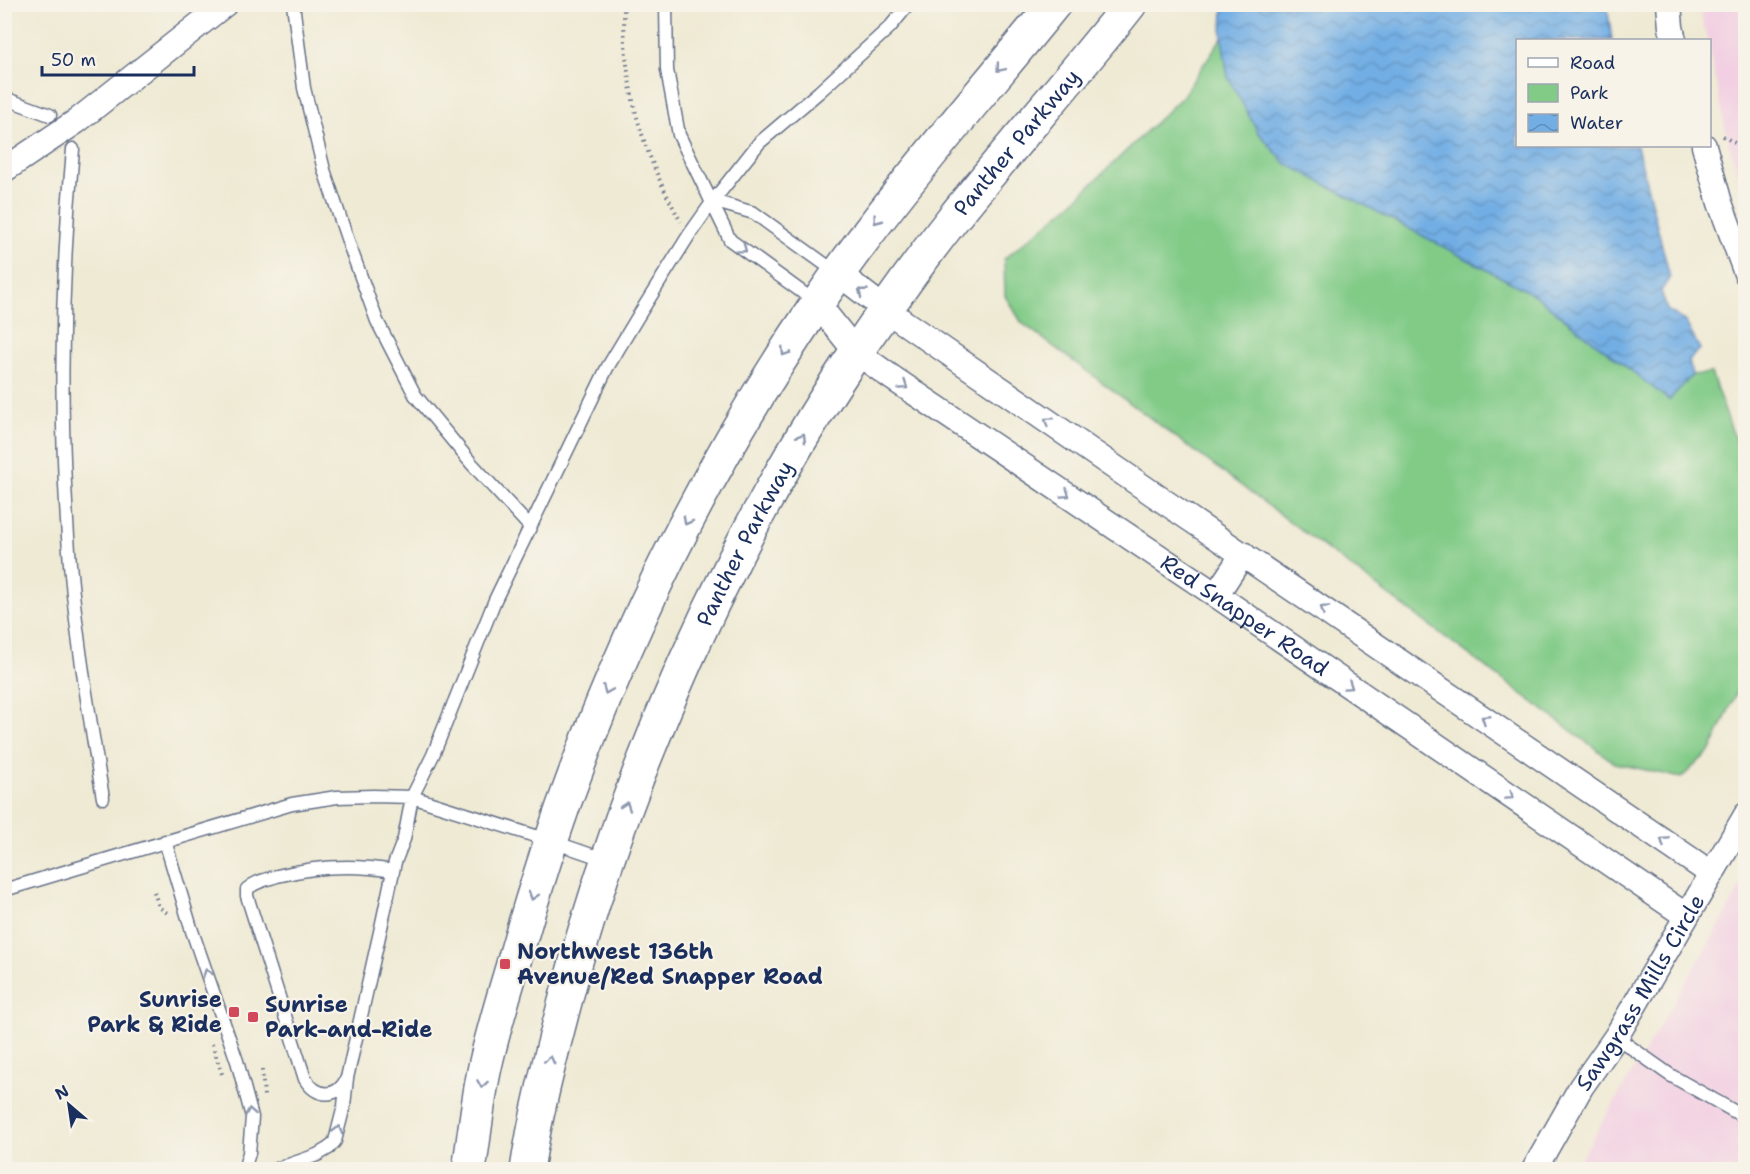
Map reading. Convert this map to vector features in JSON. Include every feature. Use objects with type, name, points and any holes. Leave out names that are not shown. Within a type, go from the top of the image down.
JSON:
[{"type":"main road","points":[[470,1170],[486,1060],[525,922],[551,841],[607,690],[630,636],[685,524],[754,402],[838,273],[928,154],[1054,4]]},
{"type":"main road","name":"Panther Parkway","points":[[527,1170],[532,1137],[562,1014],[607,861],[643,760],[696,636],[780,475],[856,352],[954,217],[1075,75],[1130,4]]},
{"type":"street","points":[[4,170],[77,121],[225,4]]},
{"type":"street","points":[[1669,4],[1674,39]]},
{"type":"street","points":[[1711,145],[1720,203],[1746,273]]},
{"type":"street","points":[[838,273],[886,310],[1712,874]]},
{"type":"street","name":"Red Snapper Road","points":[[817,303],[856,352],[1685,915]]},
{"type":"street","points":[[1216,595],[1243,554]]},
{"type":"street","name":"Sawgrass Mills Circle","points":[[1534,1170],[1581,1087],[1616,1037],[1685,915],[1712,874],[1746,814]]},
{"type":"lane","points":[[293,4],[304,88],[324,170],[377,321],[415,395],[472,464],[530,527]]},
{"type":"lane","points":[[666,4],[668,70],[679,135],[730,240],[817,303]]},
{"type":"lane","points":[[274,1170],[317,1155],[329,1148],[335,1141],[393,872],[404,839],[411,797],[433,755],[495,600],[607,368],[689,236],[713,201],[759,144],[890,27],[909,4]]},
{"type":"lane","points":[[4,98],[50,115]]},
{"type":"lane","points":[[73,149],[63,313],[66,502],[78,634],[104,798]]},
{"type":"lane","points":[[713,201],[754,213],[838,273]]},
{"type":"lane","points":[[4,890],[292,804],[337,797],[374,795],[411,797],[607,861]]},
{"type":"lane","points":[[165,841],[191,928],[237,1061],[252,1117],[249,1153],[244,1170]]},
{"type":"lane","points":[[348,1078],[339,1089],[330,1094],[311,1089],[305,1079],[247,896],[247,889],[255,883],[324,867],[371,867],[393,872]]},
{"type":"lane","points":[[1616,1037],[1670,1075],[1746,1118]]},
{"type":"path","points":[[624,4],[626,63],[635,111],[649,157],[689,236]]},
{"type":"path","points":[[1711,139],[1746,150]]},
{"type":"path","points":[[262,1070],[265,1102]]},
{"type":"shaded area","points":[[1701,5],[1745,5],[1745,194],[1729,145],[1711,59],[1711,39],[1707,39]]},
{"type":"shaded area","points":[[1745,879],[1745,1169],[1574,1170],[1715,933]]},
{"type":"green space","points":[[1222,37],[1228,77],[1285,163],[1533,294],[1669,400],[1692,375],[1711,373],[1746,469],[1745,673],[1711,750],[1681,778],[1615,763],[1022,323],[1005,296],[1004,259],[1071,204],[1182,97]]},
{"type":"water","points":[[1223,5],[1607,5],[1612,39],[1516,39],[1516,147],[1637,147],[1670,277],[1661,291],[1667,310],[1685,321],[1700,349],[1689,360],[1692,375],[1669,400],[1533,294],[1285,163],[1258,132],[1228,77],[1222,37]]},
{"type":"place","name":"Northwest 136th Avenue/Red Snapper Road","points":[[505,964]]},
{"type":"place","name":"Sunrise Park & Ride","points":[[234,1012]]},
{"type":"place","name":"Sunrise Park-and-Ride","points":[[253,1017]]}]
